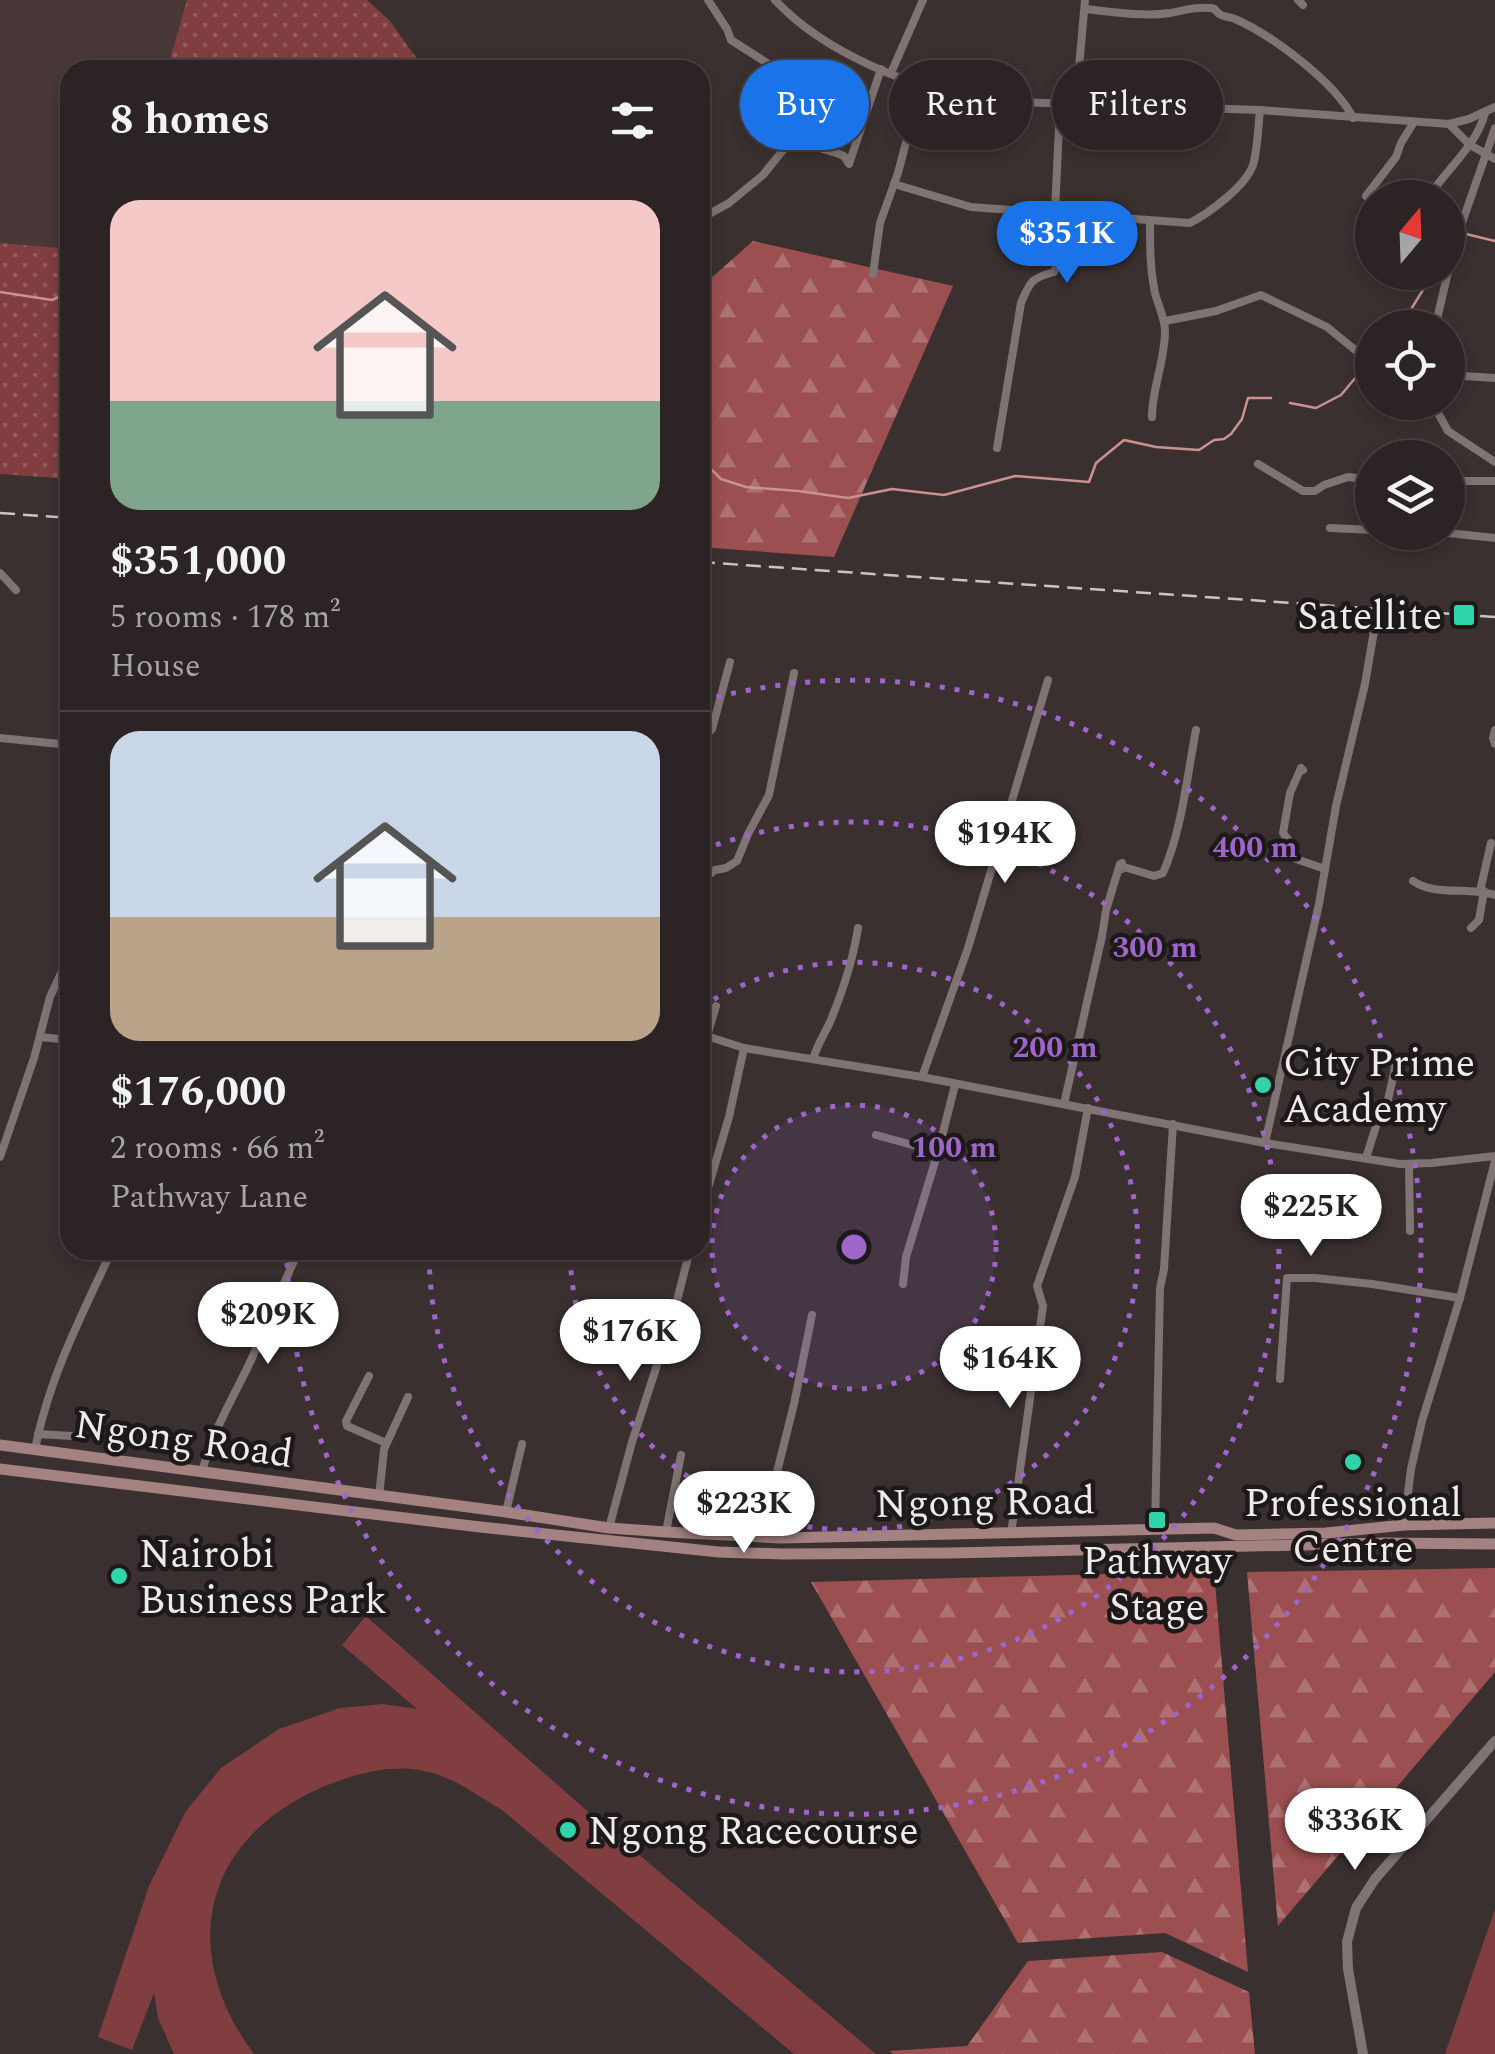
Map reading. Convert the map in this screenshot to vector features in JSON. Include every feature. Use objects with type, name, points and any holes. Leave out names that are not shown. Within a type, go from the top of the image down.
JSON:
[{"type":"main road","name":"Ngong Road","points":[[0,1446],[609,1528],[781,1538],[1214,1528],[1236,1535],[1254,1535],[1404,1525],[1495,1524]]},
{"type":"main road","name":"Ngong Road","points":[[0,1469],[719,1552],[952,1553],[1495,1544]]},
{"type":"street","points":[[708,0],[731,40],[762,60]]},
{"type":"street","points":[[775,0],[805,27],[889,72]]},
{"type":"street","points":[[897,60],[922,0]]},
{"type":"street","points":[[1080,60],[1085,4],[1131,14],[1213,8],[1279,46],[1318,76],[1346,104],[1353,118]]},
{"type":"street","points":[[869,105],[881,69]]},
{"type":"street","points":[[1223,109],[1449,124],[1495,108]]},
{"type":"street","points":[[894,184],[971,208],[1190,223],[1236,188],[1252,168],[1260,110]]},
{"type":"street","points":[[1442,180],[1470,145],[1485,114]]},
{"type":"street","points":[[1378,180],[1396,157],[1414,122]]},
{"type":"street","points":[[1449,124],[1470,145],[1495,159]]},
{"type":"street","points":[[1439,310],[1454,246],[1495,128]]},
{"type":"street","points":[[710,213],[764,175],[783,150]]},
{"type":"street","points":[[826,150],[844,156],[850,164],[854,150]]},
{"type":"street","points":[[873,274],[880,223],[903,150]]},
{"type":"street","points":[[997,448],[1021,303],[1032,280],[1054,272],[1056,267],[1058,150]]},
{"type":"street","points":[[1150,222],[1150,263],[1165,321],[1164,354],[1152,395],[1152,418]]},
{"type":"street","points":[[1165,321],[1216,310],[1260,294],[1326,327],[1355,350]]},
{"type":"street","points":[[1465,377],[1495,378]]},
{"type":"street","points":[[1440,420],[1448,431],[1495,462]]},
{"type":"street","points":[[1258,464],[1303,492],[1355,478]]},
{"type":"street","points":[[1465,481],[1495,481]]},
{"type":"street","points":[[1330,528],[1355,529]]},
{"type":"street","points":[[1465,535],[1495,538]]},
{"type":"street","points":[[0,572],[16,590]]},
{"type":"street","points":[[1265,1143],[1320,904],[1336,806],[1375,625]]},
{"type":"street","points":[[710,731],[730,662]]},
{"type":"street","points":[[710,874],[735,863],[770,795],[794,673]]},
{"type":"street","points":[[922,1078],[968,948],[1048,680]]},
{"type":"street","points":[[1064,1104],[1106,910],[1120,864],[1122,869],[1154,876],[1163,873],[1196,730]]},
{"type":"street","points":[[1495,730],[1495,744]]},
{"type":"street","points":[[0,738],[60,745]]},
{"type":"street","points":[[1303,770],[1290,793],[1283,833],[1296,859],[1325,869]]},
{"type":"street","points":[[1471,928],[1479,920],[1491,843]]},
{"type":"street","points":[[1413,881],[1429,888],[1495,895]]},
{"type":"street","points":[[813,1059],[838,1000],[858,928]]},
{"type":"street","points":[[0,1157],[60,976]]},
{"type":"street","points":[[710,1020],[716,1006]]},
{"type":"street","points":[[40,1037],[60,1039]]},
{"type":"street","points":[[710,1037],[744,1048],[1265,1143],[1409,1164],[1495,1158],[1460,1298],[1422,1422],[1404,1525]]},
{"type":"street","points":[[710,1181],[744,1048]]},
{"type":"street","points":[[1366,1158],[1376,1122],[1386,1109],[1397,1059]]},
{"type":"street","points":[[903,1284],[906,1257],[955,1085]]},
{"type":"street","points":[[1010,1534],[1044,1306],[1037,1286],[1075,1177],[1088,1108]]},
{"type":"street","points":[[1154,1530],[1160,1288],[1173,1124]]},
{"type":"street","points":[[876,1135],[938,1152]]},
{"type":"street","points":[[1409,1164],[1410,1231]]},
{"type":"street","points":[[35,1450],[47,1400],[108,1260]]},
{"type":"street","points":[[202,1472],[222,1418],[295,1260]]},
{"type":"street","points":[[609,1528],[687,1260]]},
{"type":"street","points":[[1280,1379],[1287,1278],[1372,1284],[1460,1298]]},
{"type":"street","points":[[761,1536],[812,1314]]},
{"type":"street","points":[[368,1376],[346,1426],[386,1444]]},
{"type":"street","points":[[380,1497],[386,1444],[408,1397]]},
{"type":"street","points":[[38,1434],[72,1436]]},
{"type":"street","points":[[506,1512],[522,1444]]},
{"type":"street","points":[[666,1532],[682,1456]]},
{"type":"street","points":[[1363,2054],[1348,1969],[1347,1942],[1356,1908],[1374,1879],[1495,1741]]},
{"type":"shaded area","points":[[0,0],[367,0],[389,20],[418,60],[60,60],[60,478],[0,474]]},
{"type":"shaded area","points":[[187,0],[367,0],[389,20],[418,60],[170,60]]},
{"type":"shaded area","points":[[0,243],[60,248],[60,478],[0,474]]},
{"type":"shaded area","name":"Ngong Racecourse","points":[[366,1616],[594,1817],[876,2054],[794,2054],[502,1810],[448,1779],[412,1769],[375,1771],[316,1790],[277,1812],[247,1840],[226,1870],[214,1904],[210,1940],[216,1978],[230,2016],[254,2054],[174,2054],[158,2018],[154,1993],[132,2050],[98,2037],[149,1886],[186,1811],[221,1768],[279,1729],[340,1708],[383,1704],[417,1709],[342,1645]]},
{"type":"shaded area","points":[[1495,1909],[1495,2054],[1445,2054]]},
{"type":"green space","points":[[753,241],[953,286],[834,557],[710,548],[710,279]]},
{"type":"green space","points":[[1495,1568],[1495,1672],[1278,1926],[1247,1572]]},
{"type":"green space","points":[[1214,1571],[1248,1972],[1165,1933],[1018,1943],[811,1582]]},
{"type":"green space","points":[[1162,1952],[1249,1992],[1255,2054],[889,2051],[967,2046],[1028,1961]]},
{"type":"waterway","points":[[1465,234],[1495,241]]},
{"type":"waterway","points":[[1411,310],[1423,290]]},
{"type":"waterway","points":[[0,292],[52,300],[60,296]]},
{"type":"waterway","points":[[1290,403],[1316,408],[1341,395],[1355,378]]},
{"type":"waterway","points":[[710,468],[721,479],[746,487],[848,498],[892,489],[944,495],[1015,476],[1089,482],[1096,463],[1124,440],[1199,450],[1231,434],[1242,419],[1248,398],[1271,398]]},
{"type":"railway","points":[[0,513],[60,517]]},
{"type":"railway","points":[[710,563],[1495,617]]},
{"type":"place","name":"Satellite","points":[[1464,615]]},
{"type":"place","name":"City Prime Academy","points":[[1263,1085]]},
{"type":"place","name":"Professional Centre","points":[[1353,1462]]},
{"type":"place","name":"Pathway Stage","points":[[1157,1520]]},
{"type":"place","name":"Nairobi Business Park","points":[[119,1576]]},
{"type":"place","name":"Ngong Racecourse","points":[[568,1830]]}]
